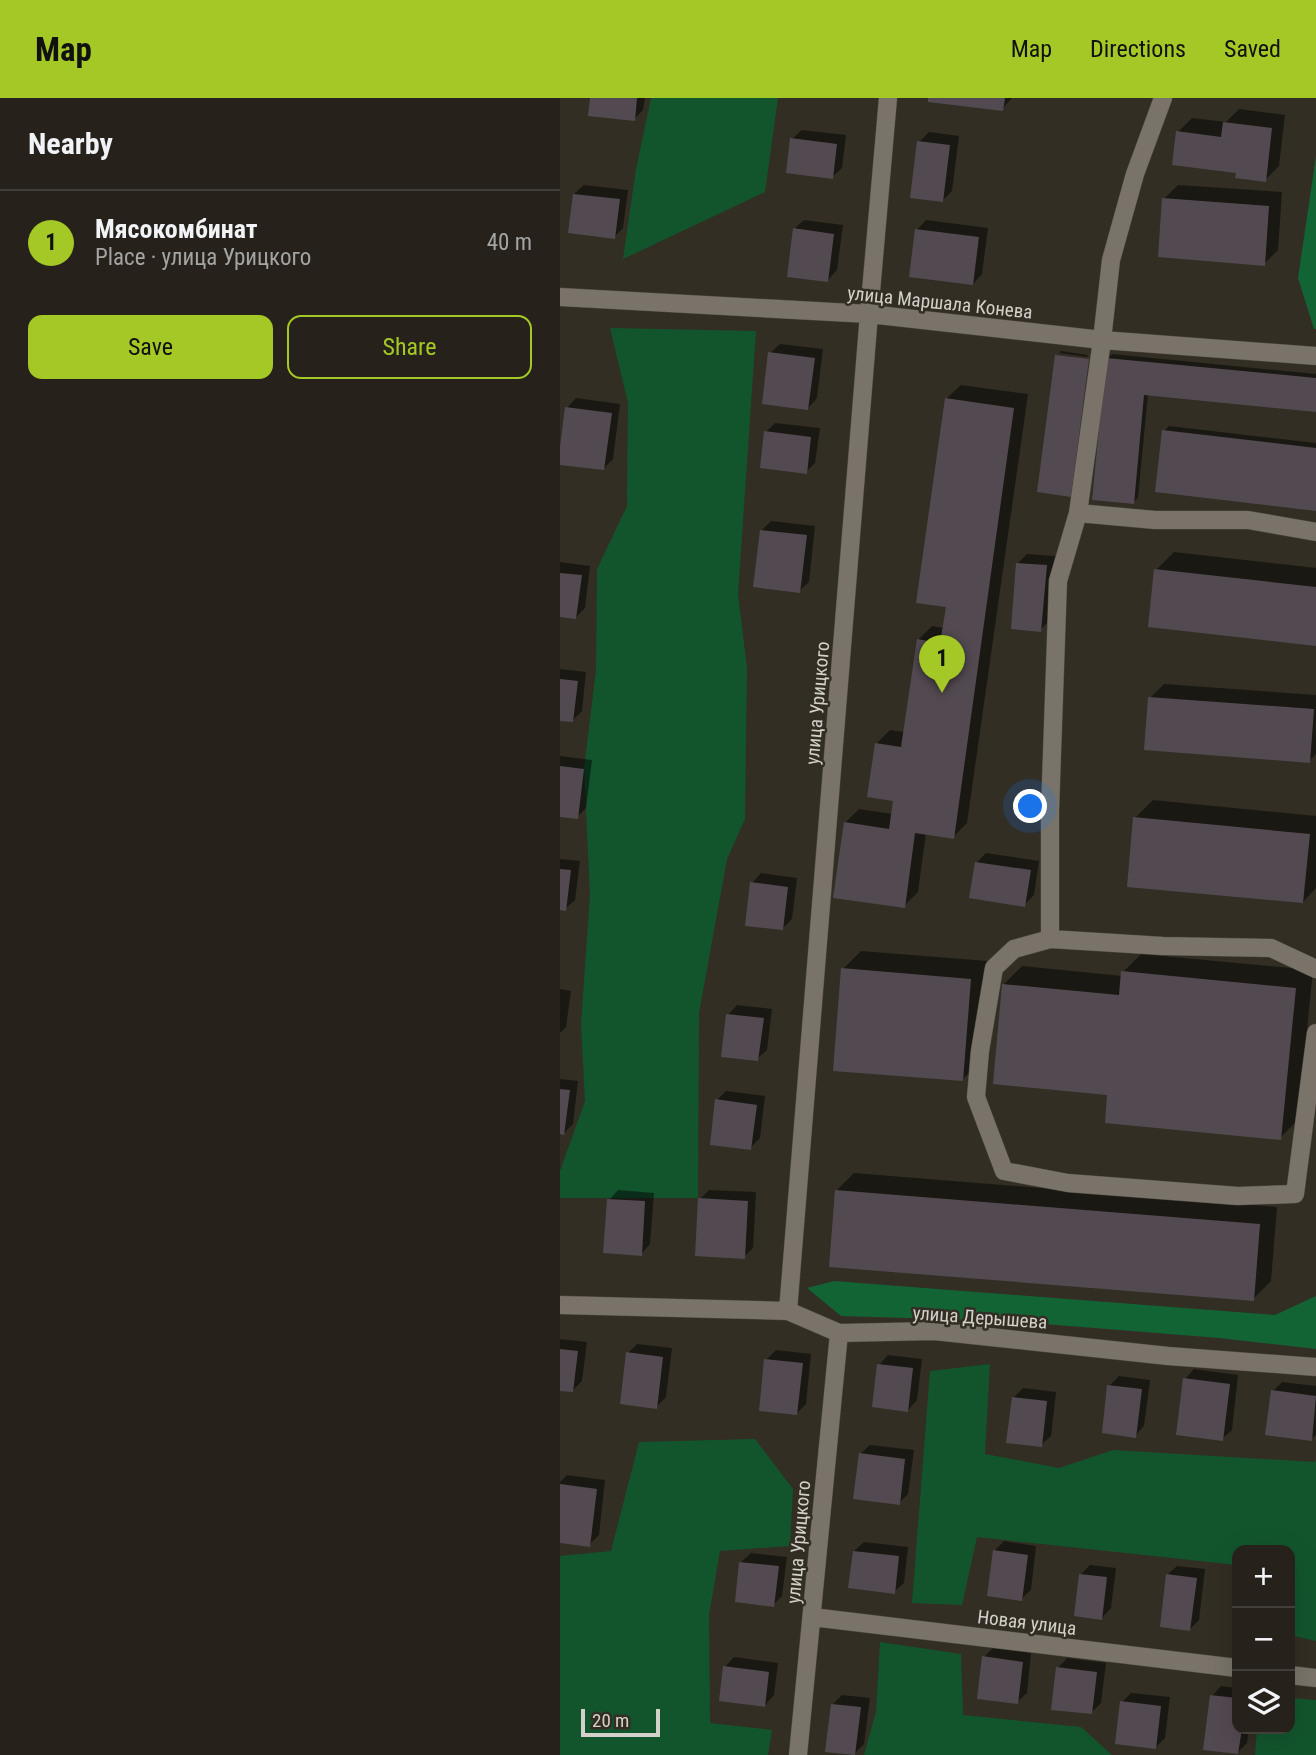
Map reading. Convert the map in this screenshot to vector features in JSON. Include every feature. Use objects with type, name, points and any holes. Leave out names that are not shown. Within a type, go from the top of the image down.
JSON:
[{"type":"street","name":"улица Урицкого","points":[[788,1311],[888,98]]},
{"type":"street","points":[[1050,939],[1050,811],[1058,580],[1078,513],[1111,260],[1135,174],[1163,98]]},
{"type":"street","name":"улица Маршала Конева","points":[[560,297],[869,314],[1102,340],[1316,356]]},
{"type":"street","points":[[1078,513],[1155,520],[1248,520],[1316,532]]},
{"type":"street","points":[[1316,969],[1271,948],[1163,946],[1050,939],[1014,948],[994,968],[980,1051],[976,1097],[1004,1171],[1068,1183],[1238,1196],[1295,1194],[1316,1033]]},
{"type":"street","name":"улица Дерышева","points":[[560,1305],[788,1311],[839,1333],[934,1331],[1168,1356],[1316,1367]]},
{"type":"street","name":"улица Урицкого","points":[[798,1755],[839,1333]]},
{"type":"street","name":"Новая улица","points":[[812,1617],[1232,1667]]},
{"type":"street","points":[[1295,1676],[1316,1678]]},
{"type":"green space","points":[[651,98],[778,98],[765,192],[623,259],[636,169]]},
{"type":"green space","points":[[1316,156],[1316,329],[1314,329],[1298,278]]},
{"type":"green space","points":[[610,328],[756,331],[738,594],[747,668],[745,819],[727,859],[699,1013],[698,1198],[560,1198],[560,1171],[585,1101],[581,1025],[590,894],[584,769],[596,670],[597,569],[627,506],[628,403]]},
{"type":"green space","points":[[834,1281],[1275,1315],[1316,1296],[1316,1349],[1219,1338],[1007,1321],[841,1316],[807,1288]]},
{"type":"green space","points":[[990,1364],[985,1454],[1059,1468],[1113,1450],[1315,1462],[1316,1458],[1316,1641],[1295,1636],[1295,1545],[1232,1545],[1232,1564],[977,1537],[962,1605],[912,1603],[930,1371]]},
{"type":"green space","points":[[755,1439],[793,1489],[790,1546],[720,1551],[709,1615],[710,1723],[772,1730],[768,1755],[560,1755],[560,1556],[611,1551],[639,1442]]},
{"type":"green space","points":[[880,1642],[961,1654],[963,1715],[1081,1727],[1112,1755],[864,1755],[876,1712]]},
{"type":"green space","points":[[1295,1698],[1316,1700],[1316,1755],[1255,1755],[1257,1734],[1295,1734]]},
{"type":"building","points":[[590,98],[637,98],[635,121],[588,116]]},
{"type":"building","points":[[928,98],[1005,98],[1003,111],[928,102]]},
{"type":"building","points":[[1223,122],[1272,128],[1266,182],[1235,178],[1236,173],[1172,165],[1176,131],[1221,137]]},
{"type":"building","points":[[790,138],[837,144],[833,179],[786,173]]},
{"type":"building","points":[[917,141],[950,145],[943,202],[910,198]]},
{"type":"building","points":[[573,194],[620,199],[615,239],[568,233]]},
{"type":"building","points":[[1162,198],[1269,206],[1265,266],[1158,257]]},
{"type":"building","points":[[793,228],[834,234],[828,282],[787,277]]},
{"type":"building","points":[[915,229],[979,237],[973,285],[909,277]]},
{"type":"building","points":[[768,352],[815,358],[808,410],[762,404]]},
{"type":"building","points":[[1055,355],[1089,359],[1071,497],[1037,492]]},
{"type":"building","points":[[1106,358],[1316,378],[1316,412],[1144,395],[1134,504],[1092,500]]},
{"type":"building","points":[[945,398],[1014,408],[954,839],[915,833],[905,908],[833,898],[844,822],[889,829],[893,801],[867,797],[875,743],[901,747],[917,639],[940,643],[946,607],[916,603]]},
{"type":"building","points":[[565,407],[612,413],[604,470],[560,465]]},
{"type":"building","points":[[1162,430],[1316,448],[1316,511],[1155,492]]},
{"type":"building","points":[[764,431],[811,437],[807,474],[760,468]]},
{"type":"building","points":[[760,530],[807,535],[800,593],[753,587]]},
{"type":"building","points":[[1016,563],[1047,565],[1041,632],[1011,629]]},
{"type":"building","points":[[1154,569],[1316,587],[1316,646],[1148,627]]},
{"type":"building","points":[[560,573],[582,575],[576,619],[560,617]]},
{"type":"building","points":[[560,679],[578,681],[573,722],[560,721]]},
{"type":"building","points":[[1148,697],[1314,709],[1310,763],[1144,750]]},
{"type":"building","points":[[560,766],[584,769],[578,819],[560,817]]},
{"type":"building","points":[[1133,817],[1310,834],[1303,903],[1127,887]]},
{"type":"building","points":[[975,862],[1031,870],[1025,907],[969,898]]},
{"type":"building","points":[[560,869],[571,870],[566,911],[560,910]]},
{"type":"building","points":[[750,882],[788,887],[783,930],[745,926]]},
{"type":"building","points":[[841,968],[971,979],[963,1081],[833,1071]]},
{"type":"building","points":[[1121,971],[1296,988],[1281,1140],[1105,1123],[1107,1095],[993,1084],[1002,984],[1119,995]]},
{"type":"building","points":[[726,1014],[764,1018],[758,1061],[721,1057]]},
{"type":"building","points":[[560,1089],[570,1090],[564,1135],[560,1134]]},
{"type":"building","points":[[715,1099],[757,1105],[751,1150],[710,1145]]},
{"type":"building","points":[[835,1190],[1260,1224],[1254,1301],[829,1267]]},
{"type":"building","points":[[698,1198],[748,1201],[745,1259],[695,1256]]},
{"type":"building","points":[[607,1199],[645,1201],[642,1256],[603,1253]]},
{"type":"building","points":[[560,1349],[578,1351],[573,1392],[560,1391]]},
{"type":"building","points":[[626,1352],[663,1357],[657,1409],[620,1404]]},
{"type":"building","points":[[764,1359],[803,1363],[797,1415],[759,1411]]},
{"type":"building","points":[[877,1364],[913,1368],[908,1412],[872,1407]]},
{"type":"building","points":[[1183,1378],[1230,1384],[1223,1441],[1176,1435]]},
{"type":"building","points":[[1107,1385],[1142,1389],[1136,1438],[1102,1433]]},
{"type":"building","points":[[1271,1390],[1316,1396],[1312,1441],[1265,1435]]},
{"type":"building","points":[[1012,1397],[1047,1401],[1042,1447],[1006,1443]]},
{"type":"building","points":[[859,1453],[905,1459],[900,1505],[853,1499]]},
{"type":"building","points":[[560,1484],[597,1489],[590,1547],[560,1543]]},
{"type":"building","points":[[993,1550],[1028,1555],[1022,1601],[987,1596]]},
{"type":"building","points":[[853,1551],[899,1556],[895,1594],[848,1588]]},
{"type":"building","points":[[739,1562],[779,1566],[774,1607],[735,1602]]},
{"type":"building","points":[[1079,1574],[1107,1577],[1102,1620],[1074,1616]]},
{"type":"building","points":[[1166,1574],[1197,1578],[1190,1631],[1160,1627]]},
{"type":"building","points":[[982,1656],[1023,1662],[1018,1704],[977,1699]]},
{"type":"building","points":[[723,1666],[769,1672],[765,1707],[719,1701]]},
{"type":"building","points":[[1056,1667],[1097,1672],[1092,1714],[1051,1710]]},
{"type":"building","points":[[1210,1695],[1232,1697],[1232,1734],[1241,1734],[1238,1754],[1203,1750]]},
{"type":"building","points":[[1120,1701],[1161,1706],[1156,1749],[1115,1744]]},
{"type":"building","points":[[831,1704],[861,1707],[855,1755],[825,1752]]},
{"type":"place","name":"Мясокомбинат","points":[[942,693]]}]
